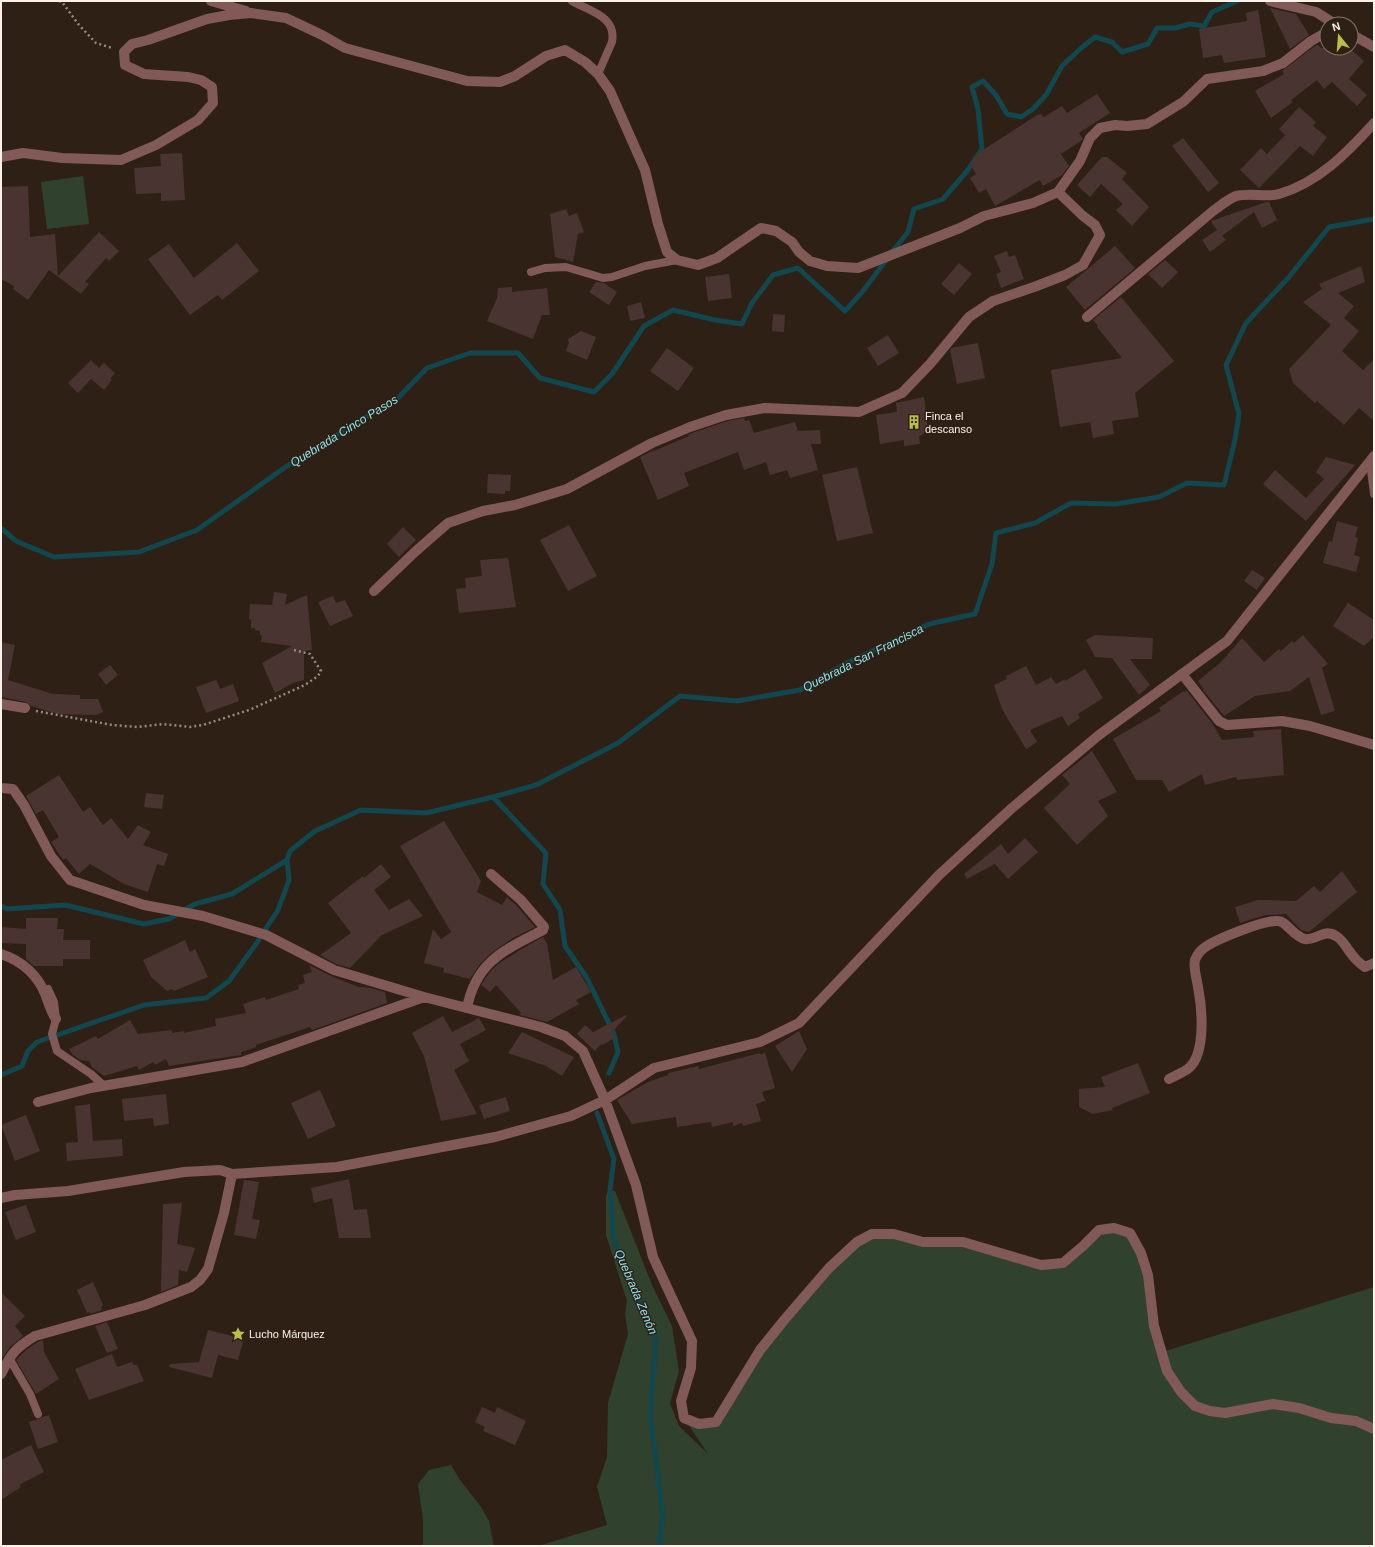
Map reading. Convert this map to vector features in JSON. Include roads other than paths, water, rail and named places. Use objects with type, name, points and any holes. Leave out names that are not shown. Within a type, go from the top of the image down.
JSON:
[{"type":"street","points":[[211,1],[251,13],[286,18],[345,48],[467,81],[500,82],[515,76],[546,56],[565,50],[585,62],[598,74],[610,91],[645,170],[658,224],[667,252],[677,260],[698,265],[717,258],[760,228],[776,231],[792,242],[799,252],[810,261],[827,266],[858,268],[960,228],[984,216],[1033,203],[1058,192],[1080,161],[1090,138],[1100,128],[1115,125],[1128,126],[1147,124],[1183,102],[1207,79],[1263,71],[1283,63],[1319,36]]},
{"type":"street","points":[[1270,1],[1316,12],[1322,16]]},
{"type":"street","points":[[1,157],[22,153],[62,158],[121,160],[156,145],[198,120],[213,103],[212,87],[201,80],[188,76],[144,74],[125,65],[124,52],[132,44],[148,40],[207,19],[251,13]]},
{"type":"street","points":[[1359,39],[1374,47]]},
{"type":"street","points":[[1087,317],[1213,211],[1236,196],[1278,195],[1306,183],[1329,168],[1354,145],[1374,123]]},
{"type":"street","points":[[374,591],[448,523],[567,489],[652,443],[690,427],[726,415],[765,408],[859,412],[902,393],[930,364],[969,317],[993,301],[1064,275],[1083,265],[1100,234],[1095,225],[1083,216],[1058,192]]},
{"type":"street","points":[[1,1198],[15,1195],[68,1191],[184,1172],[220,1170],[232,1174],[337,1167],[488,1138],[572,1116],[605,1100],[654,1068],[760,1042],[799,1023],[939,875],[1012,808],[1099,735],[1227,641],[1372,459]]},
{"type":"street","points":[[1182,674],[1219,721],[1227,725],[1282,721],[1310,726],[1374,744]]},
{"type":"street","points":[[1,704],[25,708]]},
{"type":"street","points":[[1,788],[14,789],[51,856],[70,880],[144,905],[203,916],[263,934],[334,970],[424,997],[541,1027],[565,1036],[583,1051],[605,1100],[636,1186],[653,1257],[692,1341],[691,1368],[681,1401],[684,1418],[699,1424],[716,1422],[760,1350],[785,1319],[829,1268],[857,1242],[872,1234],[894,1234],[923,1242],[963,1242],[1041,1265],[1063,1263],[1099,1230],[1114,1228],[1130,1232],[1141,1253],[1148,1275],[1154,1326],[1167,1371],[1181,1392],[1195,1406],[1210,1411],[1225,1413],[1273,1404],[1299,1408],[1331,1418],[1356,1421],[1374,1429]]},
{"type":"street","points":[[467,1008],[470,993],[475,981],[493,958],[506,949],[543,930],[544,927],[521,900],[491,874]]},
{"type":"street","points":[[1169,1079],[1190,1066],[1197,1056],[1201,1036],[1201,1002],[1195,962],[1198,954],[1214,942],[1265,922],[1278,921],[1303,939],[1309,939],[1320,934],[1328,933],[1336,935],[1343,941],[1358,962],[1365,967],[1374,963]]},
{"type":"street","points":[[1,954],[30,971],[40,982],[51,1011],[56,1019]]},
{"type":"street","points":[[38,1102],[104,1085],[242,1062],[424,997]]},
{"type":"street","points":[[1,1374],[9,1358],[20,1345],[35,1336],[145,1305],[191,1287],[200,1280],[208,1269],[224,1213],[232,1174]]},
{"type":"lane","points":[[572,1],[601,15],[611,26],[613,37],[612,42],[598,74]]},
{"type":"lane","points":[[531,272],[545,268],[566,267],[603,278],[612,277],[645,266],[677,260]]},
{"type":"lane","points":[[1372,459],[1374,494]]},
{"type":"lane","points":[[48,989],[54,1002],[56,1019],[52,1034],[58,1051],[104,1085]]},
{"type":"lane","points":[[9,1358],[30,1394],[38,1414]]},
{"type":"waterway","name":"Quebrada Cinco Pasos","points":[[892,252],[908,232],[914,209],[943,199],[967,171],[982,149],[978,109],[972,87],[983,81],[996,95],[1007,114],[1021,117],[1033,109],[1046,95],[1062,66],[1095,37],[1112,42],[1122,52],[1148,44],[1157,28],[1175,28],[1190,24],[1204,26],[1212,12],[1237,1]]},
{"type":"waterway","name":"Quebrada San Francisca","points":[[1,1075],[22,1066],[28,1051],[37,1042],[144,1005],[206,998],[229,981],[256,944],[278,910],[289,880],[287,860],[290,851],[315,831],[361,810],[426,813],[536,785],[618,743],[680,696],[737,701],[800,690],[845,664],[929,624],[975,614],[992,564],[996,533],[1035,523],[1071,503],[1116,504],[1159,497],[1187,483],[1224,485],[1235,440],[1239,414],[1226,365],[1246,323],[1289,277],[1329,227],[1374,219]]},
{"type":"waterway","name":"Quebrada Cinco Pasos","points":[[1,528],[16,541],[54,557],[139,552],[197,530],[284,468],[369,415],[395,401],[427,368],[470,353],[518,353],[540,378],[594,392],[612,374],[644,326],[673,310],[715,320],[742,324],[752,303],[773,275],[798,268],[845,311],[863,291],[887,259]]},
{"type":"waterway","name":"Quebrada Zenón","points":[[493,797],[546,853],[543,884],[560,910],[565,946],[587,978],[614,1034],[618,1052],[609,1073]]},
{"type":"waterway","points":[[1,906],[7,909],[65,905],[144,924],[169,919],[195,904],[232,894],[287,860]]},
{"type":"waterway","name":"Quebrada Zenón","points":[[597,1113],[614,1159],[610,1189],[614,1240],[625,1271],[656,1337],[650,1414],[663,1516],[659,1546]]},
{"type":"place","name":"Finca el descanso","points":[[914,422]]},
{"type":"place","name":"Lucho Márquez","points":[[238,1334]]}]
